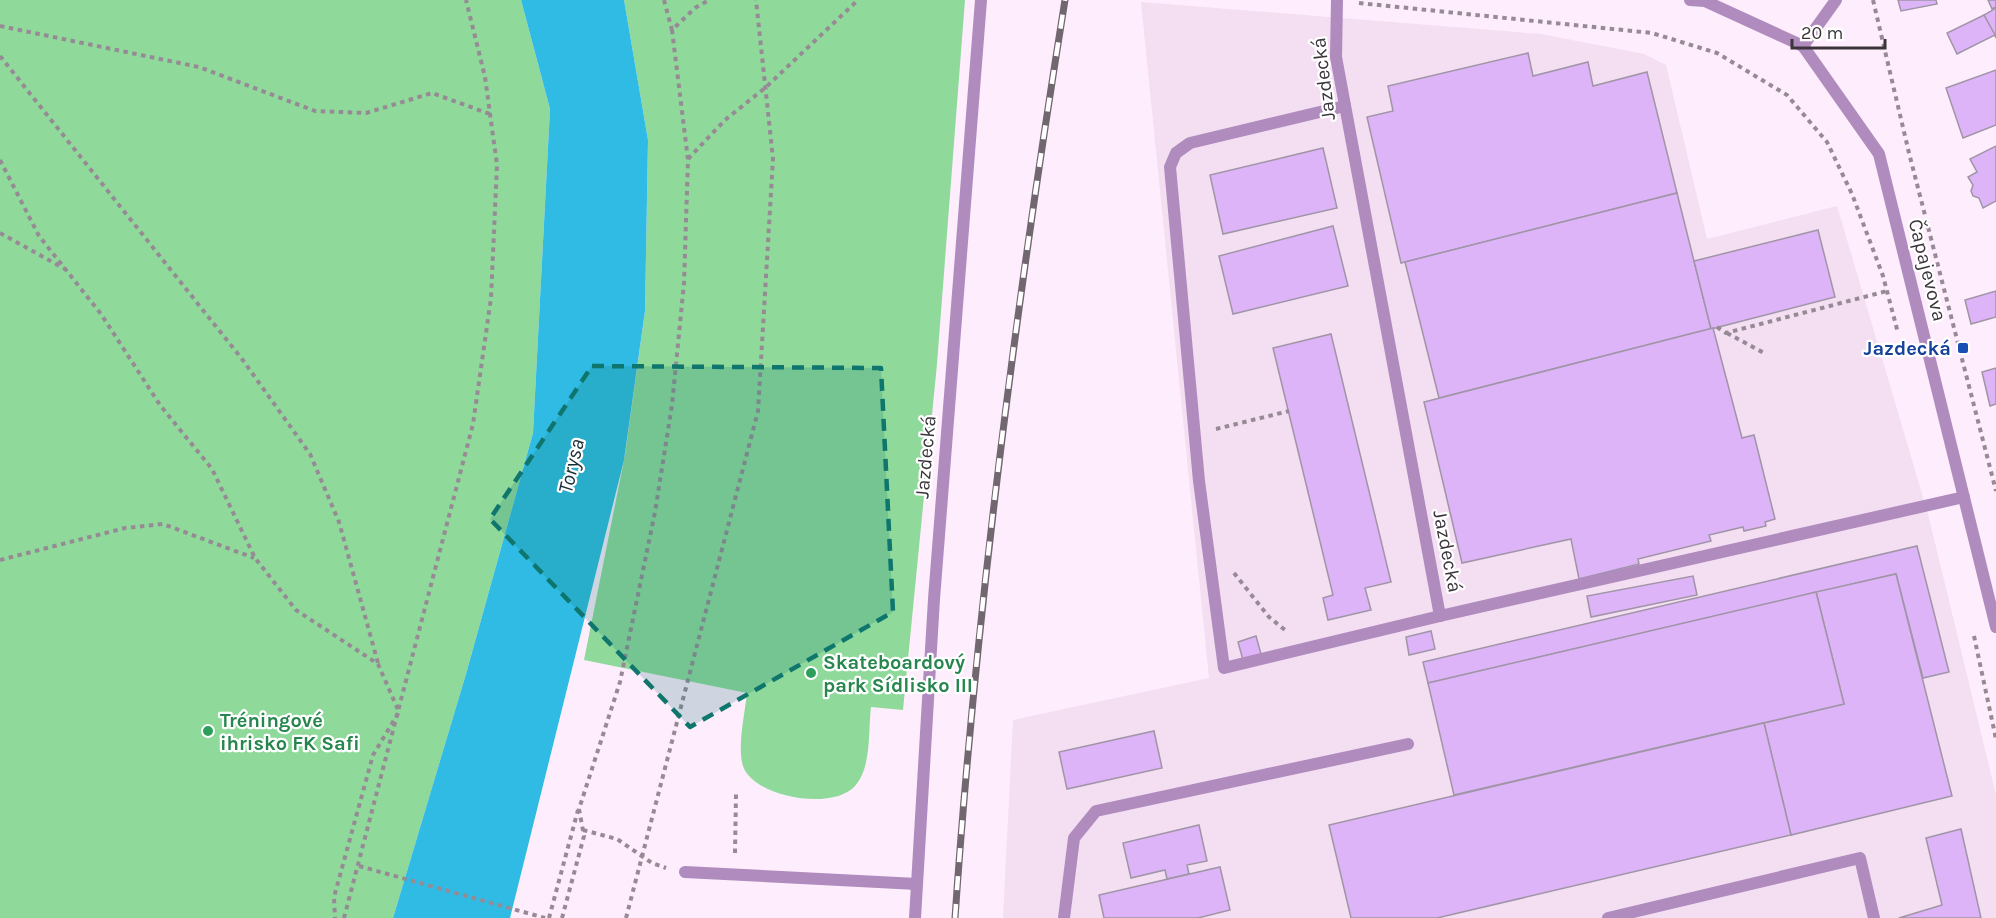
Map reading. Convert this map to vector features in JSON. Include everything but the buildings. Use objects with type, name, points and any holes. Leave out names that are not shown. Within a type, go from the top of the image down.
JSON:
[{"type":"street","name":"Jazdecká","points":[[915,918],[934,599],[981,0]]},
{"type":"street","points":[[1690,0],[1705,2],[1803,46],[1836,0]]},
{"type":"street","name":"Jazdecká","points":[[1337,1],[1336,57],[1440,616],[1964,497]]},
{"type":"street","name":"Čapajevova","points":[[1803,46],[1879,154],[1964,497],[1992,590],[1996,627]]},
{"type":"street","points":[[1345,106],[1190,143],[1176,153],[1170,167],[1195,435],[1224,668],[1440,616]]},
{"type":"street","points":[[1064,918],[1074,838],[1096,811],[1408,744]]},
{"type":"street","points":[[1608,918],[1860,858],[1874,918]]},
{"type":"street","points":[[685,872],[917,884]]},
{"type":"path","points":[[344,918],[473,424],[490,298],[496,165],[485,77],[466,0]]},
{"type":"path","points":[[359,866],[547,918],[620,682],[655,512],[672,405],[684,283],[688,160],[672,30],[664,0]]},
{"type":"path","points":[[672,30],[695,8],[709,0]]},
{"type":"path","points":[[626,918],[758,411],[773,159],[756,0]]},
{"type":"path","points":[[688,160],[724,120],[765,88],[858,0]]},
{"type":"path","points":[[1873,0],[1911,164],[1996,491]]},
{"type":"path","points":[[1337,1],[1652,33],[1717,53],[1786,95],[1827,142],[1852,194],[1887,291],[1899,338]]},
{"type":"path","points":[[0,26],[199,68],[315,111],[366,113],[432,93],[490,114]]},
{"type":"path","points":[[0,56],[242,359],[310,454],[339,522],[378,664],[399,712]]},
{"type":"path","points":[[0,160],[39,236],[101,314],[160,405],[212,469],[255,558],[296,610],[378,664]]},
{"type":"path","points":[[0,233],[66,270]]},
{"type":"path","points":[[1726,333],[1887,291]]},
{"type":"path","points":[[1717,327],[1764,353]]},
{"type":"path","points":[[1195,435],[1289,411]]},
{"type":"path","points":[[0,560],[125,528],[163,524],[255,558]]},
{"type":"path","points":[[1232,571],[1269,617],[1307,647]]},
{"type":"path","points":[[1972,626],[1996,739]]},
{"type":"path","points":[[335,918],[334,897],[374,755],[399,712]]},
{"type":"path","points":[[735,874],[736,793]]},
{"type":"path","points":[[562,918],[584,836],[579,809]]},
{"type":"path","points":[[583,830],[605,834],[643,855]]},
{"type":"highlighted area","points":[[592,366],[881,368],[893,612],[690,727],[490,519]]},
{"type":"shaded area","points":[[1141,2],[1541,34],[1644,54],[1666,65],[1707,239],[1837,206],[1928,514],[1996,795],[1996,918],[1003,918],[1013,720],[1209,678]]},
{"type":"green space","points":[[0,0],[521,0],[550,109],[533,433],[466,674],[393,918],[0,918]]},
{"type":"green space","points":[[624,0],[965,0],[937,364],[903,710],[871,707],[867,759],[860,778],[855,786],[844,794],[830,798],[813,799],[777,793],[750,777],[741,758],[747,693],[584,660],[625,455],[645,311],[648,140]]},
{"type":"water","name":"Torysa","points":[[521,0],[624,0],[648,140],[645,311],[624,460],[510,918],[393,918],[466,674],[533,433],[550,109]]},
{"type":"railway","points":[[955,918],[974,688],[999,458],[1030,229],[1065,0]]},
{"type":"place","name":"Jazdecká","points":[[1963,348]]},
{"type":"place","name":"Skateboardový park Sídlisko III","points":[[811,673]]},
{"type":"place","name":"Tréningové ihrisko FK Safi","points":[[208,731]]}]
